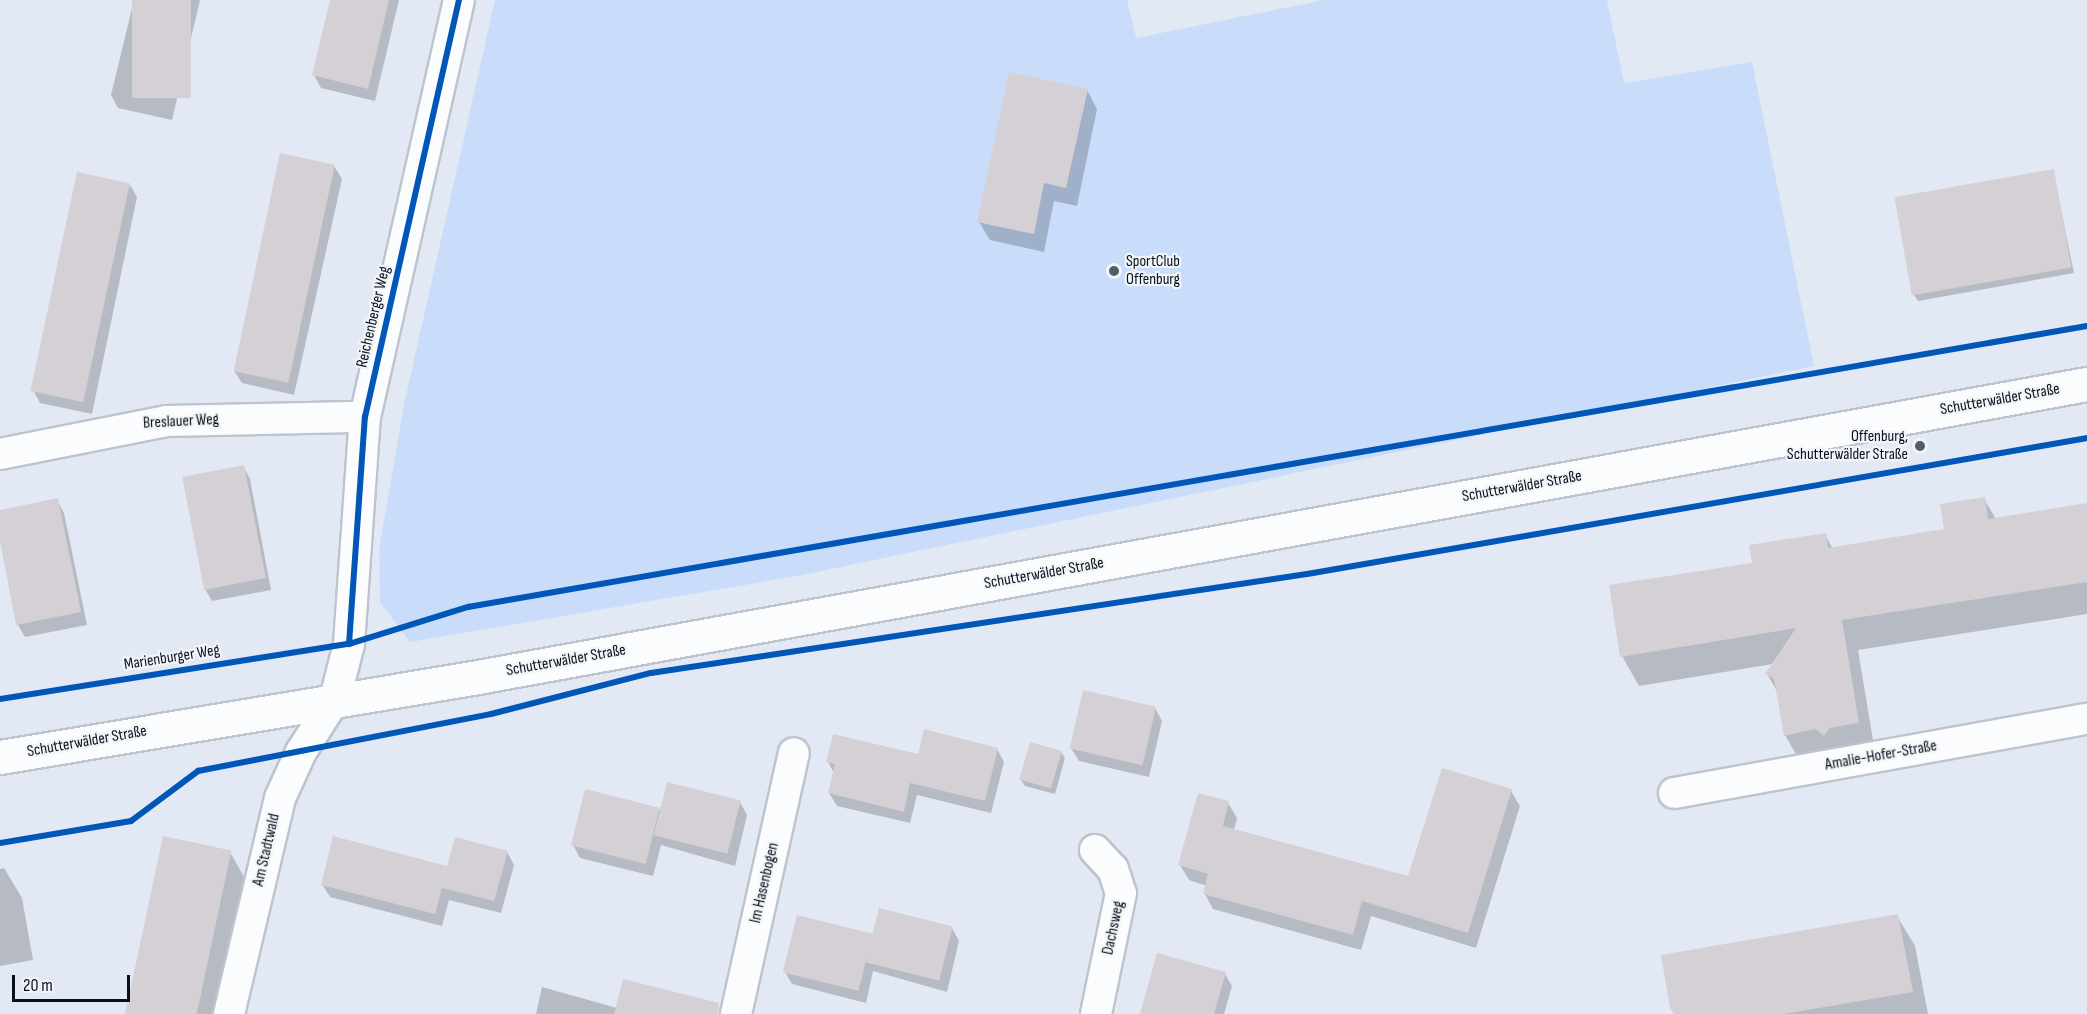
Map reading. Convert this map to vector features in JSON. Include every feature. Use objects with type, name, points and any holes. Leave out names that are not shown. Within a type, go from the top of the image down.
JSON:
[{"type":"main road","name":"Schutterwälder Straße","points":[[0,757],[483,676],[2087,384]]},
{"type":"street","name":"Reichenberger Weg","points":[[336,699],[349,644],[365,417],[459,0]]},
{"type":"street","name":"Breslauer Weg","points":[[0,454],[167,421],[365,417]]},
{"type":"street","name":"Am Stadtwald","points":[[229,1014],[280,798],[301,752],[336,699]]},
{"type":"street","name":"Amalie-Hofer-Straße","points":[[1674,793],[2087,719]]},
{"type":"street","name":"Im Hasenbogen","points":[[736,1014],[794,753]]},
{"type":"street","name":"Dachsweg","points":[[1095,850],[1113,869],[1121,893],[1096,1014]]},
{"type":"shaded area","name":"SportClub Offenburg","points":[[495,0],[1127,0],[1136,38],[1324,0],[1607,0],[1624,83],[1752,62],[1814,366],[797,576],[410,642],[380,602],[379,549],[405,400]]},
{"type":"building","points":[[132,0],[191,0],[191,98],[132,98]]},
{"type":"building","points":[[330,0],[389,0],[368,89],[312,75]]},
{"type":"building","points":[[1009,72],[1088,89],[1066,188],[1044,183],[1034,234],[977,222]]},
{"type":"building","points":[[280,153],[335,165],[288,383],[234,371]]},
{"type":"building","points":[[2054,169],[2071,267],[1912,296],[1894,197]]},
{"type":"building","points":[[77,172],[130,183],[83,402],[30,391]]},
{"type":"building","points":[[244,465],[266,578],[204,590],[182,477]]},
{"type":"building","points":[[1985,497],[1988,519],[2087,503],[2087,582],[1842,620],[1859,723],[1830,728],[1824,736],[1815,729],[1784,736],[1774,679],[1765,674],[1796,628],[1620,657],[1609,585],[1752,563],[1749,545],[1826,533],[1828,548],[1944,529],[1940,504]]},
{"type":"building","points":[[58,498],[81,612],[16,625],[0,541],[0,510]]},
{"type":"building","points":[[1083,690],[1156,707],[1143,765],[1070,748]]},
{"type":"building","points":[[924,729],[998,748],[985,801],[910,783],[904,812],[828,793],[835,764],[826,762],[833,734],[918,754]]},
{"type":"building","points":[[1030,742],[1062,751],[1051,789],[1019,779]]},
{"type":"building","points":[[1442,768],[1512,789],[1468,933],[1362,901],[1353,935],[1203,894],[1208,874],[1178,865],[1198,793],[1229,801],[1223,826],[1408,876]]},
{"type":"building","points":[[667,782],[741,800],[727,854],[654,835]]},
{"type":"building","points":[[585,789],[660,808],[646,864],[571,845]]},
{"type":"building","points":[[163,836],[231,851],[197,1014],[125,1014]]},
{"type":"building","points":[[333,836],[447,866],[455,837],[508,851],[494,901],[442,888],[435,914],[321,885]]},
{"type":"building","points":[[879,908],[953,926],[939,981],[865,962]]},
{"type":"building","points":[[1898,914],[1913,992],[1784,1014],[1674,1014],[1670,1008],[1661,955]]},
{"type":"building","points":[[797,915],[873,934],[858,991],[783,972]]},
{"type":"building","points":[[1157,953],[1226,972],[1214,1014],[1140,1014]]},
{"type":"building","points":[[623,979],[719,1003],[718,1014],[614,1014]]},
{"type":"cycle path","points":[[349,644],[365,417],[459,0]]},
{"type":"cycle path","name":"Marienburger Weg","points":[[0,699],[349,644],[468,607],[2087,326]]},
{"type":"cycle path","points":[[0,843],[131,821],[198,771],[491,714],[651,673],[1313,573],[2087,438]]},
{"type":"place","name":"SportClub Offenburg","points":[[1114,271]]},
{"type":"place","name":"Offenburg, Schutterwälder Straße","points":[[1920,446]]}]
